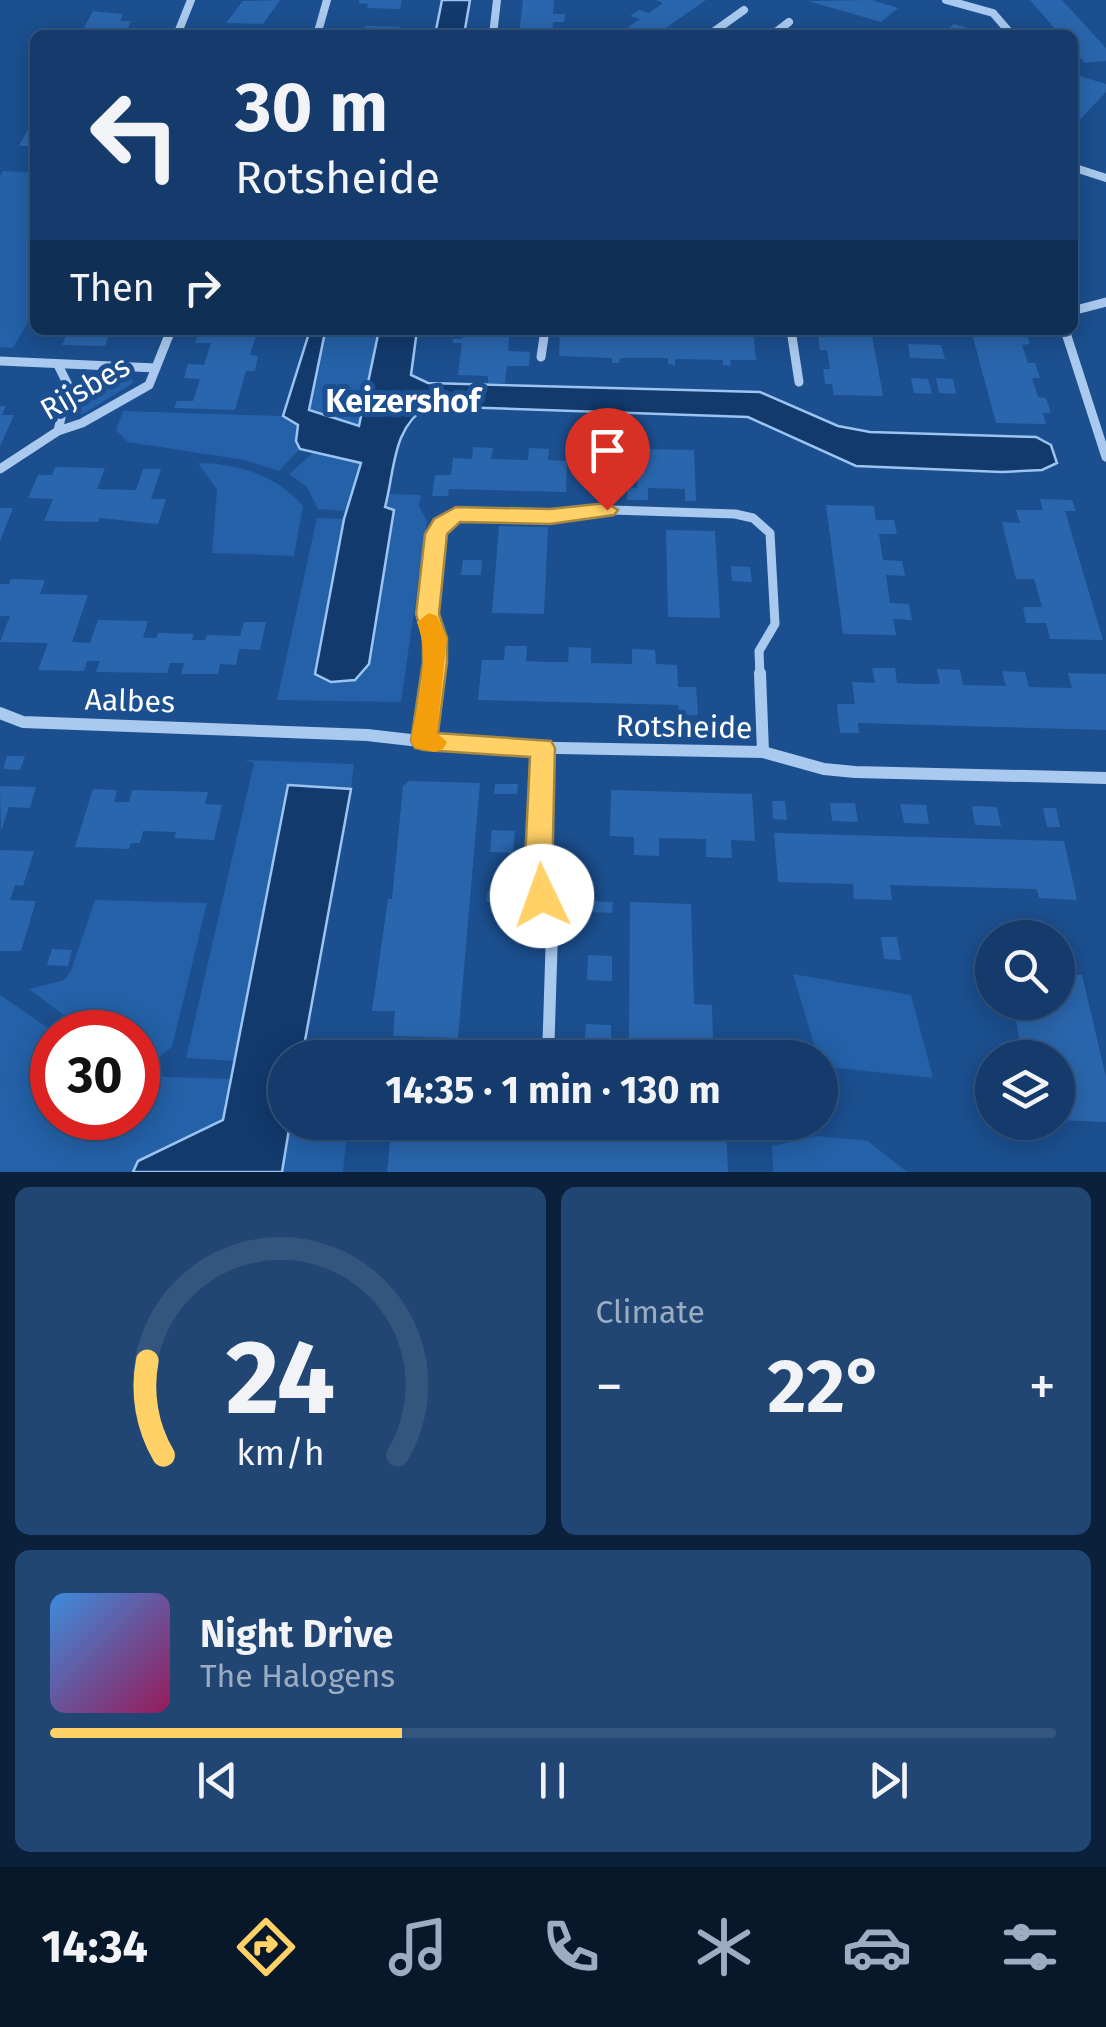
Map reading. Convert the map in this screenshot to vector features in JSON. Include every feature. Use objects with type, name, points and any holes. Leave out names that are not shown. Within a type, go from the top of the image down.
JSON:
[{"type":"street","points":[[179,30],[191,0]]},
{"type":"street","points":[[318,30],[327,0]]},
{"type":"street","points":[[493,30],[497,0]]},
{"type":"street","points":[[946,0],[993,13],[1008,30]]},
{"type":"street","points":[[716,30],[744,10]]},
{"type":"street","points":[[778,30],[788,22]]},
{"type":"street","points":[[1078,170],[1106,178]]},
{"type":"street","points":[[1078,309],[1106,302]]},
{"type":"street","name":"Rijsbes","points":[[0,469],[58,431],[149,385],[169,335]]},
{"type":"street","points":[[541,358],[544,335]]},
{"type":"street","points":[[792,335],[798,382]]},
{"type":"street","points":[[1068,335],[1106,457]]},
{"type":"street","points":[[0,361],[156,368]]},
{"type":"street","points":[[58,365],[68,385],[58,431]]},
{"type":"street","points":[[424,741],[435,662],[435,638],[428,614],[436,534],[442,524],[456,514],[550,517],[607,510],[735,514],[753,518],[770,533],[775,624],[760,651],[763,752]]},
{"type":"street","name":"Aalbes","points":[[0,713],[23,722],[260,731]]},
{"type":"street","name":"Rotsheide","points":[[260,731],[464,746],[763,752],[824,769],[855,772],[1106,778]]},
{"type":"street","points":[[542,748],[538,881],[552,932],[549,1040]]},
{"type":"shaded area","points":[[442,0],[470,0],[465,30],[436,30]]},
{"type":"shaded area","points":[[3,171],[30,173],[30,319],[13,348],[0,347]]},
{"type":"shaded area","points":[[308,335],[326,335],[309,410],[359,426],[378,335],[416,335],[411,375],[428,383],[760,392],[838,426],[870,432],[1036,437],[1051,445],[1057,463],[1042,470],[1002,472],[856,466],[748,417],[428,406],[408,425],[394,464],[385,507],[394,510],[369,664],[355,680],[331,682],[315,674],[344,519],[361,463],[300,449],[296,441],[298,425],[283,416]]},
{"type":"shaded area","points":[[378,335],[360,426],[309,410],[324,337]]},
{"type":"shaded area","points":[[99,374],[131,376],[133,383],[85,413],[74,415],[68,410],[80,381]]},
{"type":"shaded area","points":[[123,411],[283,416],[298,424],[296,441],[300,449],[279,471],[244,460],[128,442],[116,430]]},
{"type":"shaded area","points":[[314,452],[361,463],[347,511],[318,509],[307,487],[289,474]]},
{"type":"shaded area","points":[[198,463],[256,473],[293,496],[303,506],[294,556],[212,553],[217,490]]},
{"type":"shaded area","points":[[389,494],[421,495],[419,506],[427,521],[401,702],[277,700],[317,518],[344,519],[315,674]]},
{"type":"shaded area","points":[[244,760],[354,764],[351,789],[288,786],[236,1061],[186,1058],[254,763]]},
{"type":"shaded area","points":[[288,785],[351,789],[305,1040],[268,1040],[268,1140],[287,1140],[282,1172],[133,1172],[138,1161],[223,1120]]},
{"type":"shaded area","points":[[95,900],[207,903],[172,1047],[160,1056],[160,1010],[57,1010],[29,989],[64,980],[71,971]]},
{"type":"shaded area","points":[[793,974],[911,995],[933,1078],[838,1068],[838,1040],[813,1040]]},
{"type":"shaded area","points":[[0,995],[30,1016],[30,1140],[160,1140],[160,1077],[233,1079],[223,1120],[138,1161],[133,1172],[0,1172]]},
{"type":"shaded area","points":[[838,1138],[868,1141],[907,1172],[773,1172],[772,1146]]},
{"type":"shaded area","points":[[287,1140],[346,1140],[343,1172],[282,1172]]},
{"type":"building","points":[[280,0],[263,24],[226,23],[243,1]]},
{"type":"building","points":[[359,0],[402,0],[400,9],[367,8],[368,4]]},
{"type":"building","points":[[523,0],[554,0],[553,14],[565,14],[564,22],[553,22],[552,30],[520,30]]},
{"type":"building","points":[[656,0],[706,0],[663,30],[628,27],[640,19],[630,16],[639,10],[649,13],[663,3]]},
{"type":"building","points":[[871,0],[898,8],[881,22],[808,1]]},
{"type":"building","points":[[1030,0],[1062,0],[1106,48],[1106,61],[1085,63],[1078,55],[1078,30],[1056,30]]},
{"type":"building","points":[[93,11],[123,14],[120,21],[131,21],[128,28],[83,30]]},
{"type":"building","points":[[954,24],[974,30],[947,30]]},
{"type":"building","points":[[366,26],[400,27],[399,30],[363,30]]},
{"type":"building","points":[[1078,78],[1106,84],[1106,92],[1078,122]]},
{"type":"building","points":[[30,126],[30,146],[19,146]]},
{"type":"building","points":[[67,335],[109,335],[105,346],[62,345]]},
{"type":"building","points":[[198,335],[256,335],[250,355],[258,356],[255,371],[246,371],[235,410],[174,408],[177,401],[193,401],[200,379],[184,378],[188,364],[204,365],[211,343],[195,343]]},
{"type":"building","points":[[463,335],[510,335],[508,351],[530,352],[529,366],[507,366],[505,383],[488,383],[488,376],[458,375],[462,343],[453,343],[453,339],[462,339]]},
{"type":"building","points":[[560,335],[754,335],[756,360],[730,360],[731,366],[723,365],[723,360],[675,359],[675,365],[668,364],[668,358],[620,358],[619,363],[612,363],[612,358],[559,356]]},
{"type":"building","points":[[872,335],[883,396],[834,395],[832,384],[825,384],[823,369],[830,369],[827,350],[820,350],[818,336]]},
{"type":"building","points":[[972,335],[1027,335],[1030,344],[1022,345],[1028,363],[1035,363],[1040,378],[1032,378],[1038,397],[1046,398],[1051,413],[1043,413],[1046,424],[996,423]]},
{"type":"building","points":[[908,344],[941,345],[945,359],[910,358]]},
{"type":"building","points":[[911,378],[928,379],[932,394],[914,393]]},
{"type":"building","points":[[936,378],[953,379],[956,394],[939,393]]},
{"type":"building","points":[[0,406],[6,406],[2,415],[14,415],[0,446]]},
{"type":"building","points":[[473,447],[493,448],[491,459],[528,460],[529,448],[549,449],[548,460],[567,461],[566,492],[449,489],[448,496],[432,496],[435,475],[451,475],[453,458],[472,459]]},
{"type":"building","points":[[580,448],[694,450],[696,501],[685,501],[685,489],[648,488],[648,500],[627,500],[627,487],[637,488],[637,479],[580,478]]},
{"type":"building","points":[[55,467],[105,468],[97,489],[136,490],[143,469],[161,469],[151,499],[166,499],[158,524],[100,518],[98,522],[44,521],[53,499],[28,498],[38,475],[52,475]]},
{"type":"building","points":[[1040,499],[1072,500],[1076,511],[1065,511],[1103,640],[1050,639],[1046,623],[1026,623],[1023,607],[1042,607],[1034,579],[1016,579],[1002,522],[1020,523],[1016,510],[1043,510]]},
{"type":"building","points":[[826,505],[874,506],[876,520],[894,520],[897,534],[879,534],[883,560],[902,561],[905,576],[886,575],[890,603],[909,604],[912,620],[893,619],[896,635],[843,634]]},
{"type":"building","points":[[0,508],[13,508],[0,541]]},
{"type":"building","points":[[499,526],[548,527],[544,614],[492,613]]},
{"type":"building","points":[[666,530],[715,531],[720,618],[668,617]]},
{"type":"building","points":[[463,560],[482,560],[481,575],[461,575]]},
{"type":"building","points":[[731,566],[750,567],[752,582],[732,581]]},
{"type":"building","points":[[11,579],[45,580],[40,594],[88,595],[72,642],[90,643],[98,620],[148,621],[143,638],[156,638],[158,633],[194,634],[192,640],[205,640],[207,635],[240,636],[244,622],[266,622],[260,650],[239,649],[236,665],[220,664],[218,674],[181,674],[184,663],[170,663],[167,673],[96,672],[100,661],[87,661],[84,671],[38,670],[48,643],[0,642],[10,616],[0,616],[0,584],[9,584]]},
{"type":"building","points":[[505,646],[527,646],[526,661],[547,662],[568,662],[569,647],[591,648],[591,663],[632,664],[632,649],[655,650],[656,664],[677,665],[678,687],[696,687],[698,715],[679,715],[678,705],[478,700],[482,660],[504,660]]},
{"type":"building","points":[[872,668],[895,668],[897,683],[919,684],[940,684],[937,669],[960,670],[963,685],[1006,686],[1002,671],[1025,672],[1029,687],[1072,688],[1068,673],[1106,674],[1106,730],[858,723],[859,733],[840,733],[837,704],[855,704],[852,682],[875,683]]},
{"type":"building","points":[[7,756],[25,756],[20,770],[3,769]]},
{"type":"building","points":[[409,781],[480,783],[458,1038],[393,1036],[395,1011],[372,1011],[388,899],[392,899],[403,786]]},
{"type":"building","points":[[495,784],[518,784],[517,794],[494,794]]},
{"type":"building","points":[[0,786],[36,787],[30,808],[9,807],[1,831]]},
{"type":"building","points":[[93,789],[117,790],[114,802],[129,802],[132,790],[208,792],[205,804],[222,805],[214,840],[174,838],[176,832],[143,831],[140,843],[131,843],[129,849],[75,847]]},
{"type":"building","points":[[611,790],[752,794],[755,841],[731,840],[732,858],[706,857],[706,839],[659,838],[659,856],[634,855],[634,837],[610,836]]},
{"type":"building","points":[[772,801],[785,801],[787,820],[773,819]]},
{"type":"building","points":[[830,803],[855,803],[858,822],[832,821]]},
{"type":"building","points":[[900,804],[926,805],[929,824],[904,823]]},
{"type":"building","points":[[972,806],[997,807],[1001,826],[975,825]]},
{"type":"building","points":[[1043,808],[1056,808],[1060,827],[1047,827]]},
{"type":"building","points":[[492,830],[515,831],[513,853],[490,852]]},
{"type":"building","points":[[774,833],[1064,841],[1077,900],[1039,898],[1037,889],[890,885],[892,900],[854,899],[853,884],[778,882]]},
{"type":"building","points":[[0,850],[34,851],[23,886],[15,885],[10,900],[36,901],[21,951],[0,951]]},
{"type":"building","points":[[487,891],[511,891],[510,903],[486,902]]},
{"type":"building","points":[[589,901],[613,902],[612,913],[588,912]]},
{"type":"building","points":[[630,902],[691,904],[694,1004],[712,1005],[713,1040],[629,1039]]},
{"type":"building","points":[[881,937],[897,937],[901,960],[884,959]]},
{"type":"building","points":[[52,949],[72,950],[68,966],[47,965]]},
{"type":"building","points":[[588,955],[612,956],[612,981],[587,980]]},
{"type":"building","points":[[1075,975],[1082,975],[1106,1077],[1106,1122],[1075,1121],[1075,1040],[1019,1040],[1016,1020],[1075,1020]]},
{"type":"building","points":[[586,1024],[611,1025],[611,1038],[585,1038]]},
{"type":"building","points":[[390,1140],[727,1140],[728,1172],[387,1172]]},
{"type":"slow traffic","points":[[429,622],[435,638],[435,662],[424,741],[434,742]]},
{"type":"district","name":"Keizershof","points":[[403,401]]},
{"type":"route","points":[[542,896],[538,881],[542,748],[424,741],[435,662],[435,638],[428,614],[436,534],[456,514],[550,517],[607,510]]}]
